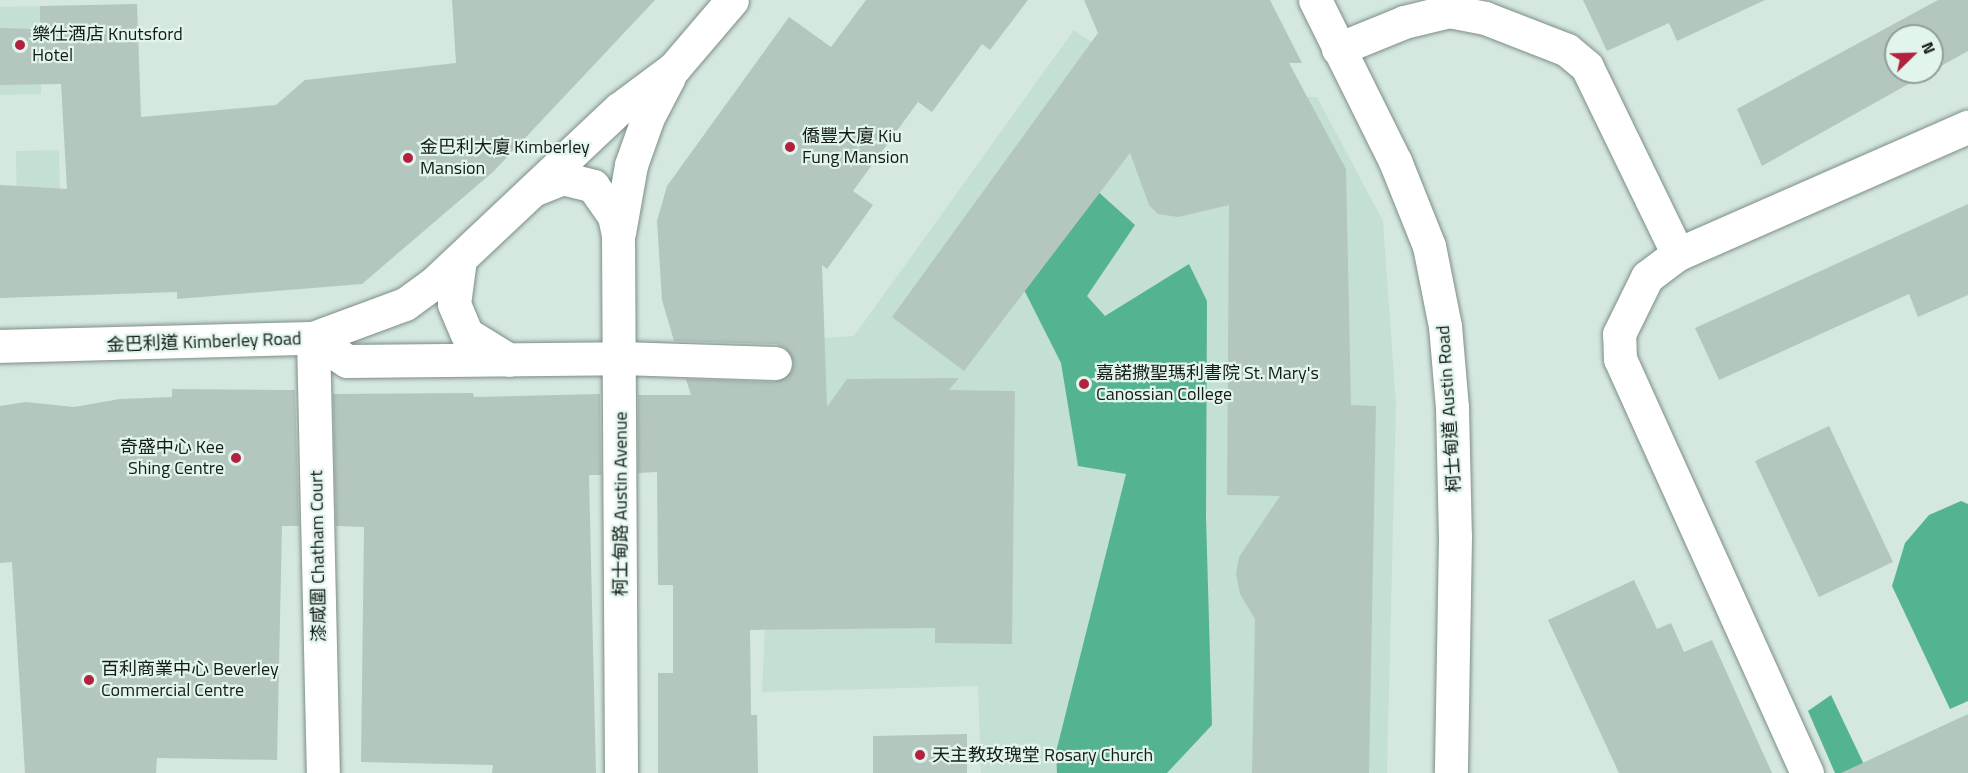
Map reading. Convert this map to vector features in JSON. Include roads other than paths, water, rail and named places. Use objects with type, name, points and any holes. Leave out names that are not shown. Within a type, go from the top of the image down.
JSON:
[{"type":"street","name":"柯士甸路 Austin Avenue","points":[[621,773],[621,357],[618,235],[631,165],[648,117],[674,68],[732,0]]},
{"type":"street","name":"柯士甸道 Austin Road","points":[[1315,0],[1395,161],[1429,246],[1445,326],[1452,407],[1455,537],[1451,773]]},
{"type":"street","points":[[1338,49],[1404,22],[1449,11],[1485,18],[1566,50],[1587,67],[1678,254]]},
{"type":"street","name":"柯士甸路 Austin Avenue","points":[[313,338],[405,304],[460,259],[521,197],[619,109],[674,68]]},
{"type":"street","points":[[1807,773],[1620,359],[1619,334],[1647,277],[1678,254],[1968,127]]},
{"type":"street","name":"柯士甸路 Austin Avenue","points":[[521,197],[544,183],[577,179],[593,186],[606,200],[618,235]]},
{"type":"street","points":[[460,259],[454,304],[467,334],[509,360]]},
{"type":"street","name":"金巴利道 Kimberley Road","points":[[0,346],[313,338],[347,361],[621,357],[774,363]]},
{"type":"street","name":"漆咸圍 Chatham Court","points":[[313,338],[323,773]]},
{"type":"place","name":"樂仕酒店 Knutsford Hotel","points":[[20,45]]},
{"type":"place","name":"僑豐大廈 Kiu Fung Mansion","points":[[790,147]]},
{"type":"place","name":"金巴利大廈 Kimberley Mansion","points":[[408,158]]},
{"type":"place","name":"嘉諾撒聖瑪利書院 St. Mary's Canossian College","points":[[1084,384]]},
{"type":"place","name":"奇盛中心 Kee Shing Centre","points":[[236,458]]},
{"type":"place","name":"百利商業中心 Beverley Commercial Centre","points":[[89,680]]},
{"type":"place","name":"天主教玫瑰堂 Rosary Church","points":[[920,755]]}]
